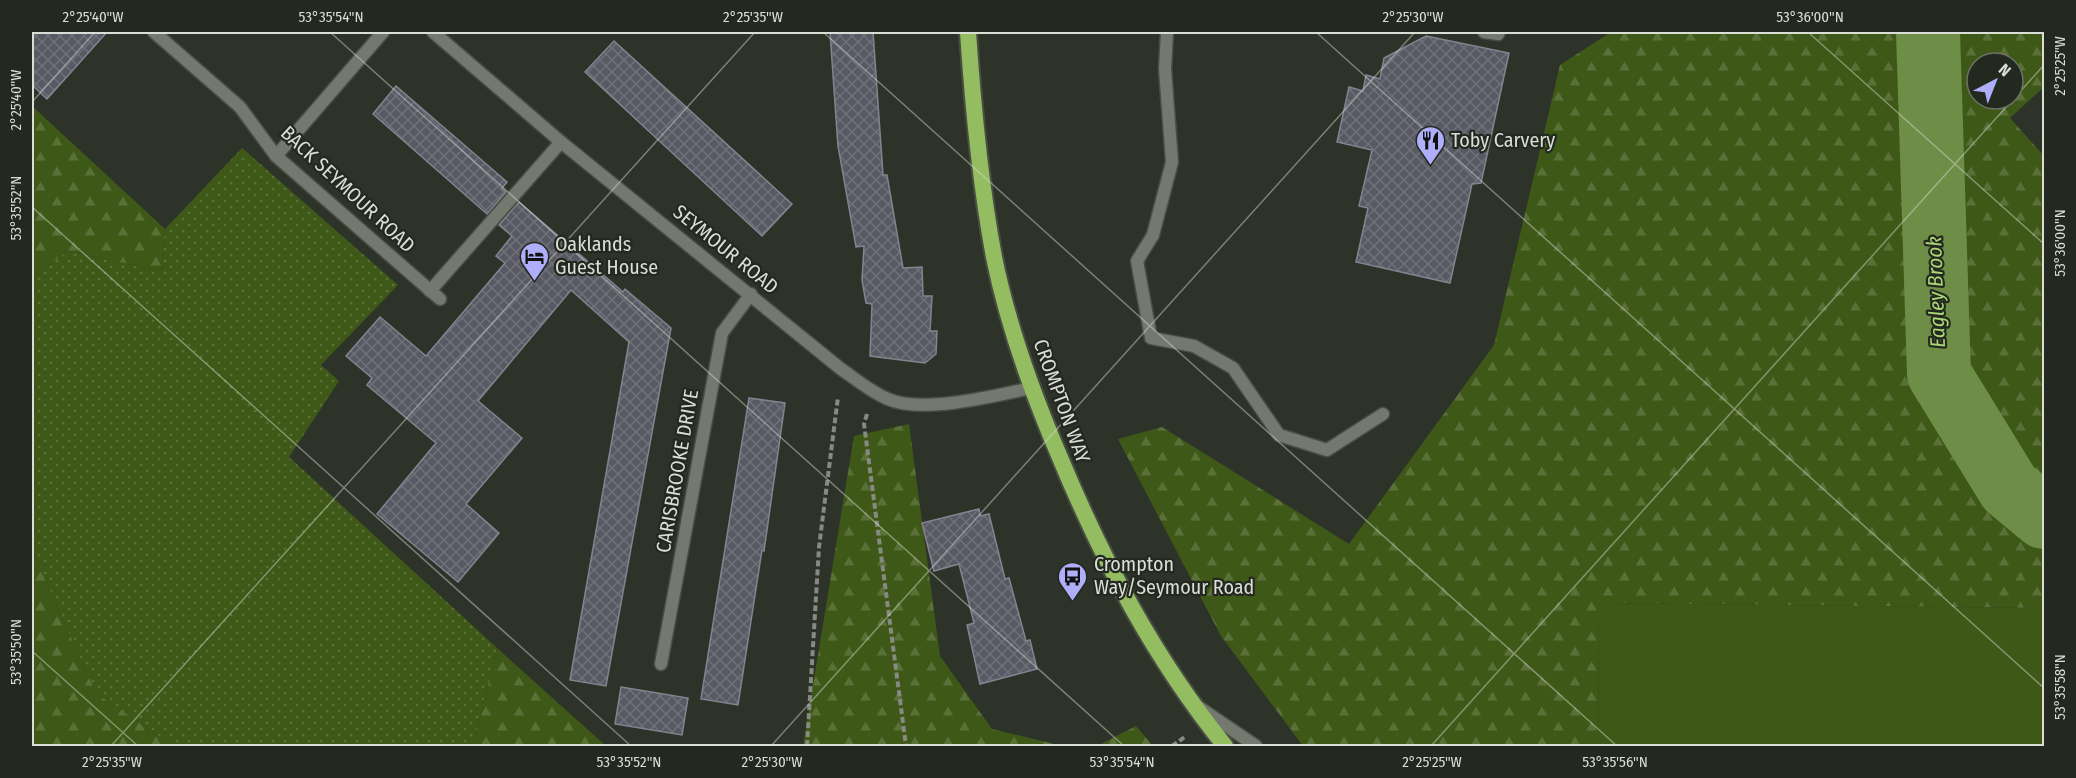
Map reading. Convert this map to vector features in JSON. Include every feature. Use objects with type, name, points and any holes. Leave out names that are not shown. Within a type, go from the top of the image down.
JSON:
[{"type":"highway","name":"CROMPTON WAY","points":[[968,32],[979,168],[995,259],[1031,388],[1090,529],[1137,620],[1189,700],[1225,747]]},
{"type":"street","name":"BACK SEYMOUR ROAD","points":[[154,32],[240,107],[276,156],[435,295],[561,142]]},
{"type":"street","points":[[276,156],[383,32]]},
{"type":"street","name":"SEYMOUR ROAD","points":[[433,32],[561,142],[841,369],[874,392],[908,405],[982,399],[1031,388]]},
{"type":"street","points":[[1167,32],[1166,69],[1172,162],[1153,235],[1137,261],[1151,338],[1194,346],[1233,368],[1279,435],[1327,450],[1383,414]]},
{"type":"street","points":[[1484,32],[1498,34],[1499,32]]},
{"type":"street","name":"CARISBROOKE DRIVE","points":[[661,664],[722,333],[751,294]]},
{"type":"street","points":[[1189,700],[1256,747]]},
{"type":"path","points":[[807,747],[819,547],[841,369]]},
{"type":"path","points":[[874,392],[864,424],[906,747]]},
{"type":"green space","points":[[1611,32],[2044,32],[2044,87],[2025,104],[2025,51],[1965,51],[1965,111],[2018,111],[2010,118],[2044,156],[2044,608],[1599,603],[1598,746],[1303,746],[1221,636],[1118,439],[1162,427],[1349,544],[1494,345],[1560,65]]},
{"type":"green space","points":[[32,106],[165,229],[161,271],[68,251],[32,278]]},
{"type":"green space","points":[[242,148],[398,285],[321,365],[339,381],[289,457],[497,648],[473,746],[174,746],[96,693],[32,550],[32,278],[68,251],[161,271],[165,229]]},
{"type":"green space","points":[[909,424],[940,656],[992,729],[1063,746],[803,746],[854,436]]},
{"type":"green space","points":[[32,550],[96,693],[174,746],[32,746]]},
{"type":"green space","points":[[1599,603],[2044,608],[2044,746],[1598,746]]},
{"type":"green space","points":[[497,648],[606,746],[473,746]]},
{"type":"green space","points":[[1136,726],[1153,746],[1097,746]]},
{"type":"building","points":[[32,32],[107,32],[47,99],[32,85]]},
{"type":"building","points":[[830,32],[873,32],[883,175],[887,175],[903,268],[922,267],[923,296],[932,296],[930,331],[937,331],[936,354],[925,363],[870,356],[872,304],[866,303],[862,280],[864,246],[856,247],[838,146]]},
{"type":"building","name":"Toby Carvery","points":[[1426,36],[1509,53],[1481,183],[1472,184],[1450,283],[1356,262],[1368,208],[1359,206],[1372,150],[1337,142],[1349,87],[1363,91],[1366,75],[1380,79],[1384,58]]},
{"type":"building","points":[[614,41],[792,204],[762,236],[585,72]]},
{"type":"building","points":[[396,86],[507,182],[502,188],[506,192],[487,214],[373,114]]},
{"type":"building","points":[[519,202],[623,292],[625,289],[671,328],[606,686],[570,680],[629,342],[571,290],[478,401],[522,438],[466,504],[499,533],[458,582],[377,514],[436,443],[367,385],[372,378],[346,356],[380,317],[426,356],[505,263],[496,256],[512,236],[499,225]]},
{"type":"building","points":[[749,398],[785,403],[764,551],[762,550],[738,705],[701,699]]},
{"type":"building","points":[[979,509],[980,516],[989,514],[1005,579],[1009,578],[1026,641],[1030,640],[1037,669],[980,684],[967,625],[974,623],[959,564],[934,571],[922,523]]},
{"type":"building","points":[[621,687],[688,698],[682,735],[615,724]]},
{"type":"waterway","name":"Eagley Brook","points":[[1928,32],[1939,374],[2009,488],[2044,517]]},
{"type":"place","name":"Toby Carvery","points":[[1430,166]]},
{"type":"place","name":"Oaklands Guest House","points":[[534,282]]},
{"type":"place","name":"Crompton Way/Seymour Road","points":[[1073,602]]}]
